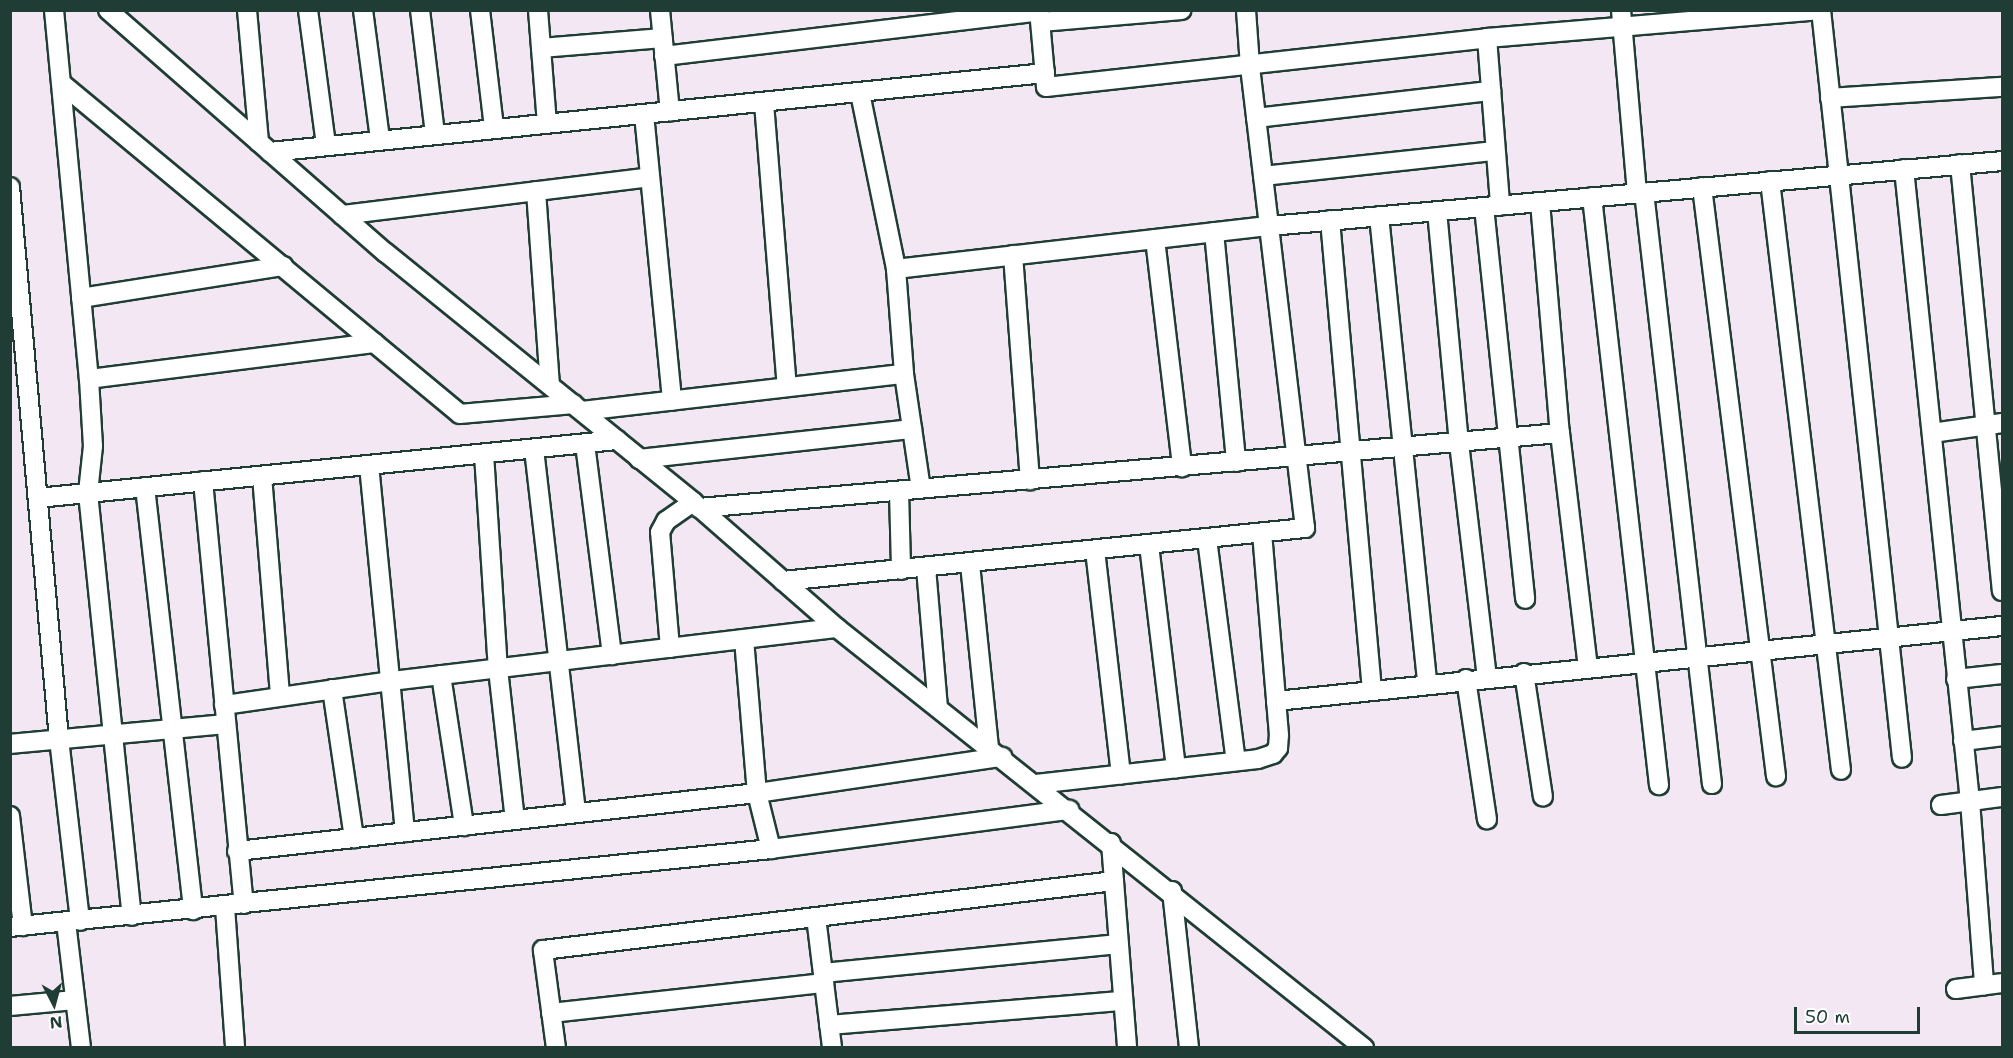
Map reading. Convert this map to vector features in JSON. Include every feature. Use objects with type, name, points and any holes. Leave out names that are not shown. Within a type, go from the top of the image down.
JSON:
[{"type":"street","points":[[54,10],[89,379],[93,446],[88,493],[116,736],[132,916]]},
{"type":"street","points":[[108,10],[342,215],[696,505],[837,628],[1112,843],[1364,1047]]},
{"type":"street","points":[[247,10],[264,147]]},
{"type":"street","points":[[308,10],[326,145]]},
{"type":"street","points":[[363,10],[380,139]]},
{"type":"street","points":[[420,10],[435,134]]},
{"type":"street","points":[[480,10],[494,128]]},
{"type":"street","points":[[538,10],[547,124]]},
{"type":"street","points":[[660,10],[670,112]]},
{"type":"street","points":[[541,48],[664,47],[1040,15],[1181,10]]},
{"type":"street","points":[[783,580],[970,564],[1305,528],[1294,457],[1270,226],[1250,66],[1246,10]]},
{"type":"street","points":[[1040,15],[1046,87],[1486,38],[1621,18],[1821,10],[1902,758]]},
{"type":"street","points":[[1621,18],[1712,784]]},
{"type":"street","points":[[1486,38],[1495,151],[1492,206],[1509,438],[1525,599]]},
{"type":"street","points":[[264,147],[326,145],[764,103],[1045,73]]},
{"type":"street","points":[[61,83],[460,414],[672,401],[904,374]]},
{"type":"street","points":[[1830,98],[2002,87]]},
{"type":"street","points":[[1256,118],[1491,90]]},
{"type":"street","points":[[860,93],[896,269],[904,374],[921,489]]},
{"type":"street","points":[[764,103],[787,387]]},
{"type":"street","points":[[644,114],[672,401]]},
{"type":"street","points":[[1263,176],[1495,151]]},
{"type":"street","points":[[896,269],[1330,220],[2002,161]]},
{"type":"street","points":[[1960,164],[1994,424],[2002,591]]},
{"type":"street","points":[[1904,169],[1953,631],[1956,679],[1994,984],[1956,989]]},
{"type":"street","points":[[342,215],[650,177]]},
{"type":"street","points":[[1770,181],[1841,770]]},
{"type":"street","points":[[1702,187],[1776,776]]},
{"type":"street","points":[[10,188],[59,739],[73,921],[75,1000],[81,1047]]},
{"type":"street","points":[[536,191],[550,384]]},
{"type":"street","points":[[1592,197],[1643,662],[1659,785]]},
{"type":"street","points":[[1540,202],[1560,433],[1588,667]]},
{"type":"street","points":[[1437,211],[1459,442],[1487,677]]},
{"type":"street","points":[[1379,216],[1406,447],[1427,683]]},
{"type":"street","points":[[1330,220],[1372,690]]},
{"type":"street","points":[[1214,232],[1236,462]]},
{"type":"street","points":[[1155,239],[1182,467]]},
{"type":"street","points":[[1013,255],[1030,480]]},
{"type":"street","points":[[81,298],[283,266]]},
{"type":"street","points":[[89,379],[375,343]]},
{"type":"street","points":[[1932,433],[1994,424]]},
{"type":"street","points":[[639,459],[912,429]]},
{"type":"street","points":[[670,648],[660,532],[666,521],[696,505],[899,491],[1560,433]]},
{"type":"street","points":[[38,498],[617,440]]},
{"type":"street","points":[[585,444],[612,655]]},
{"type":"street","points":[[534,449],[556,662],[576,813]]},
{"type":"street","points":[[484,454],[498,669],[515,820]]},
{"type":"street","points":[[369,465],[405,832]]},
{"type":"street","points":[[262,476],[280,696]]},
{"type":"street","points":[[202,481],[244,904]]},
{"type":"street","points":[[146,487],[193,910]]},
{"type":"street","points":[[899,491],[901,570]]},
{"type":"street","points":[[1036,784],[1258,759],[1278,748],[1262,533]]},
{"type":"street","points":[[1207,539],[1236,761]]},
{"type":"street","points":[[1149,545],[1176,768]]},
{"type":"street","points":[[1095,550],[1121,774]]},
{"type":"street","points":[[970,564],[996,752]]},
{"type":"street","points":[[926,568],[938,707]]},
{"type":"street","points":[[1276,701],[1427,683],[2002,626]]},
{"type":"street","points":[[224,705],[391,681],[837,628]]},
{"type":"street","points":[[744,639],[757,793],[771,849]]},
{"type":"street","points":[[1524,673],[1543,797]]},
{"type":"street","points":[[1956,679],[2002,674]]},
{"type":"street","points":[[441,675],[464,826]]},
{"type":"street","points":[[1466,679],[1487,819]]},
{"type":"street","points":[[332,689],[354,838]]},
{"type":"street","points":[[10,744],[116,736],[225,724]]},
{"type":"street","points":[[1963,741],[2002,736]]},
{"type":"street","points":[[237,851],[757,793],[996,752]]},
{"type":"street","points":[[1941,805],[2002,797]]},
{"type":"street","points":[[10,816],[17,926],[225,907],[771,849],[1069,810]]},
{"type":"street","points":[[1112,843],[1126,1047]]},
{"type":"street","points":[[556,1047],[543,950],[1114,881]]},
{"type":"street","points":[[1172,891],[1189,1047]]},
{"type":"street","points":[[225,907],[235,1047]]},
{"type":"street","points":[[816,917],[830,1025],[830,1047]]},
{"type":"street","points":[[552,1013],[823,978],[1119,944]]},
{"type":"street","points":[[10,1006],[75,1000]]},
{"type":"street","points":[[830,1025],[1123,1001]]}]
